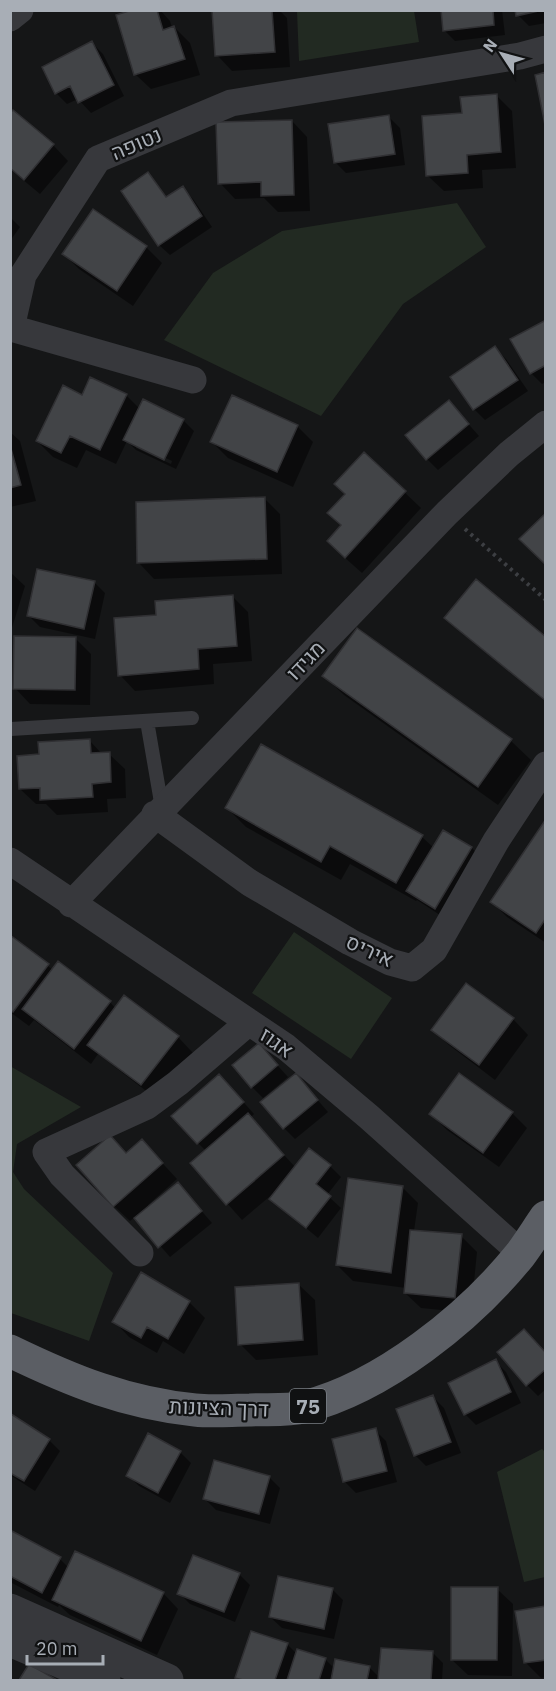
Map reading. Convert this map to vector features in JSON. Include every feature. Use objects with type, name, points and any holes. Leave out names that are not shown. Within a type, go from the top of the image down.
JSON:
[{"type":"highway","name":"דרך הציונות","points":[[10,1351],[77,1383],[155,1405],[198,1411],[302,1408],[342,1395],[388,1371],[451,1323],[506,1270],[546,1217]]},
{"type":"street","points":[[10,18],[20,10]]},
{"type":"street","name":"נטופה","points":[[193,380],[11,328],[23,275],[98,159],[231,103],[520,56],[546,49]]},
{"type":"street","name":"מגידו","points":[[71,904],[447,513],[509,454],[546,424]]},
{"type":"street","name":"איריס","points":[[158,811],[250,883],[350,942],[390,962],[411,968],[434,950],[496,841],[546,765]]},
{"type":"street","name":"אגוז","points":[[10,861],[285,1047],[344,1096],[521,1253]]},
{"type":"street","points":[[140,1253],[62,1175],[46,1152],[147,1106],[178,1083],[249,1022]]},
{"type":"street","points":[[10,1610],[167,1680]]},
{"type":"street","points":[[10,1640],[104,1680]]},
{"type":"lane","points":[[11,729],[192,718]]},
{"type":"lane","points":[[147,721],[158,811]]},
{"type":"path","points":[[447,513],[546,600]]},
{"type":"shaded area","points":[[297,11],[414,11],[419,42],[299,61]]},
{"type":"shaded area","points":[[457,203],[486,247],[403,304],[321,416],[164,340],[213,273],[282,231]]},
{"type":"shaded area","points":[[294,932],[392,998],[351,1059],[252,993]]},
{"type":"shaded area","points":[[10,1066],[81,1107],[17,1144],[13,1172],[24,1189],[113,1273],[89,1341],[11,1313]]},
{"type":"shaded area","points":[[542,1449],[546,1453],[545,1577],[524,1582],[497,1472]]},
{"type":"building","points":[[132,10],[157,10],[163,30],[174,26],[185,59],[134,75],[116,15]]},
{"type":"building","points":[[212,10],[272,10],[275,52],[215,56]]},
{"type":"building","points":[[441,10],[493,10],[494,25],[443,31]]},
{"type":"building","points":[[515,10],[543,10],[516,16]]},
{"type":"building","points":[[92,41],[114,85],[78,103],[70,86],[55,94],[42,67]]},
{"type":"building","points":[[546,72],[546,130],[535,75]]},
{"type":"building","points":[[497,94],[501,152],[467,155],[468,173],[426,176],[422,116],[462,113],[460,97]]},
{"type":"building","points":[[13,110],[54,144],[24,180],[10,168],[10,113]]},
{"type":"building","points":[[389,115],[395,154],[334,163],[328,124]]},
{"type":"building","points":[[292,120],[294,195],[261,196],[261,182],[218,184],[216,122]]},
{"type":"building","points":[[148,172],[166,197],[183,186],[202,216],[158,246],[121,191]]},
{"type":"building","points":[[93,209],[147,246],[117,291],[62,254]]},
{"type":"building","points":[[546,320],[546,365],[530,374],[510,339]]},
{"type":"building","points":[[495,346],[518,380],[473,410],[450,377]]},
{"type":"building","points":[[90,377],[127,394],[100,450],[70,436],[61,453],[36,441],[63,385],[82,395]]},
{"type":"building","points":[[232,395],[298,425],[277,472],[210,442]]},
{"type":"building","points":[[143,399],[184,419],[164,460],[123,440]]},
{"type":"building","points":[[449,400],[469,424],[426,460],[405,435]]},
{"type":"building","points":[[10,445],[21,485],[10,488]]},
{"type":"building","points":[[364,452],[406,491],[345,558],[327,541],[341,525],[327,513],[345,494],[334,484]]},
{"type":"building","points":[[265,497],[267,559],[137,563],[136,502]]},
{"type":"building","points":[[546,513],[546,565],[519,539]]},
{"type":"building","points":[[37,569],[95,581],[84,629],[27,616]]},
{"type":"building","points":[[476,579],[546,637],[546,701],[444,618]]},
{"type":"building","points":[[233,595],[237,646],[198,649],[199,669],[118,676],[114,618],[156,615],[155,601]]},
{"type":"building","points":[[357,628],[512,739],[478,787],[322,676]]},
{"type":"building","points":[[14,636],[76,637],[75,690],[13,689]]},
{"type":"building","points":[[90,739],[91,753],[110,752],[111,782],[92,784],[93,797],[40,800],[40,788],[19,789],[17,756],[39,754],[38,742]]},
{"type":"building","points":[[261,744],[423,835],[396,883],[330,846],[321,862],[225,808]]},
{"type":"building","points":[[546,819],[546,918],[536,933],[490,902]]},
{"type":"building","points":[[443,830],[472,847],[435,909],[406,891]]},
{"type":"building","points":[[10,935],[49,964],[13,1012],[10,1010]]},
{"type":"building","points":[[58,961],[111,1001],[74,1049],[22,1009]]},
{"type":"building","points":[[466,983],[514,1018],[479,1065],[431,1030]]},
{"type":"building","points":[[124,995],[179,1036],[141,1085],[87,1045]]},
{"type":"building","points":[[259,1043],[278,1065],[251,1088],[232,1065]]},
{"type":"building","points":[[296,1073],[318,1100],[283,1129],[260,1102]]},
{"type":"building","points":[[459,1073],[513,1112],[483,1153],[429,1114]]},
{"type":"building","points":[[219,1074],[244,1102],[197,1144],[171,1116]]},
{"type":"building","points":[[248,1113],[284,1155],[226,1205],[190,1163]]},
{"type":"building","points":[[110,1135],[126,1153],[142,1139],[163,1163],[113,1207],[76,1165]]},
{"type":"building","points":[[309,1148],[331,1165],[316,1184],[331,1196],[306,1228],[269,1199]]},
{"type":"building","points":[[348,1178],[403,1186],[391,1273],[336,1265]]},
{"type":"building","points":[[178,1182],[202,1211],[158,1248],[134,1218]]},
{"type":"building","points":[[410,1230],[462,1234],[455,1298],[404,1293]]},
{"type":"building","points":[[141,1272],[190,1301],[168,1339],[147,1327],[141,1338],[112,1322]]},
{"type":"building","points":[[299,1283],[303,1340],[238,1345],[235,1287]]},
{"type":"building","points":[[524,1329],[546,1353],[546,1369],[526,1386],[497,1352]]},
{"type":"building","points":[[496,1359],[511,1392],[464,1415],[448,1383]]},
{"type":"building","points":[[433,1395],[451,1442],[414,1456],[396,1409]]},
{"type":"building","points":[[11,1414],[50,1439],[24,1481],[10,1473]]},
{"type":"building","points":[[376,1428],[387,1471],[343,1482],[332,1439]]},
{"type":"building","points":[[148,1433],[181,1451],[158,1493],[126,1476]]},
{"type":"building","points":[[214,1460],[270,1476],[259,1514],[203,1499]]},
{"type":"building","points":[[10,1530],[61,1557],[42,1593],[10,1576]]},
{"type":"building","points":[[75,1551],[164,1592],[141,1641],[52,1600]]},
{"type":"building","points":[[193,1555],[240,1573],[224,1612],[177,1594]]},
{"type":"building","points":[[278,1576],[333,1588],[324,1629],[269,1617]]},
{"type":"building","points":[[451,1587],[498,1587],[497,1660],[451,1660]]},
{"type":"building","points":[[546,1606],[546,1660],[524,1663],[515,1611]]},
{"type":"building","points":[[251,1631],[288,1643],[275,1680],[235,1678]]},
{"type":"building","points":[[381,1648],[433,1651],[431,1680],[378,1680]]},
{"type":"building","points":[[297,1649],[326,1658],[319,1680],[287,1680]]},
{"type":"building","points":[[335,1659],[370,1666],[367,1680],[331,1680]]},
{"type":"building","points":[[29,1664],[57,1680],[19,1680]]}]
